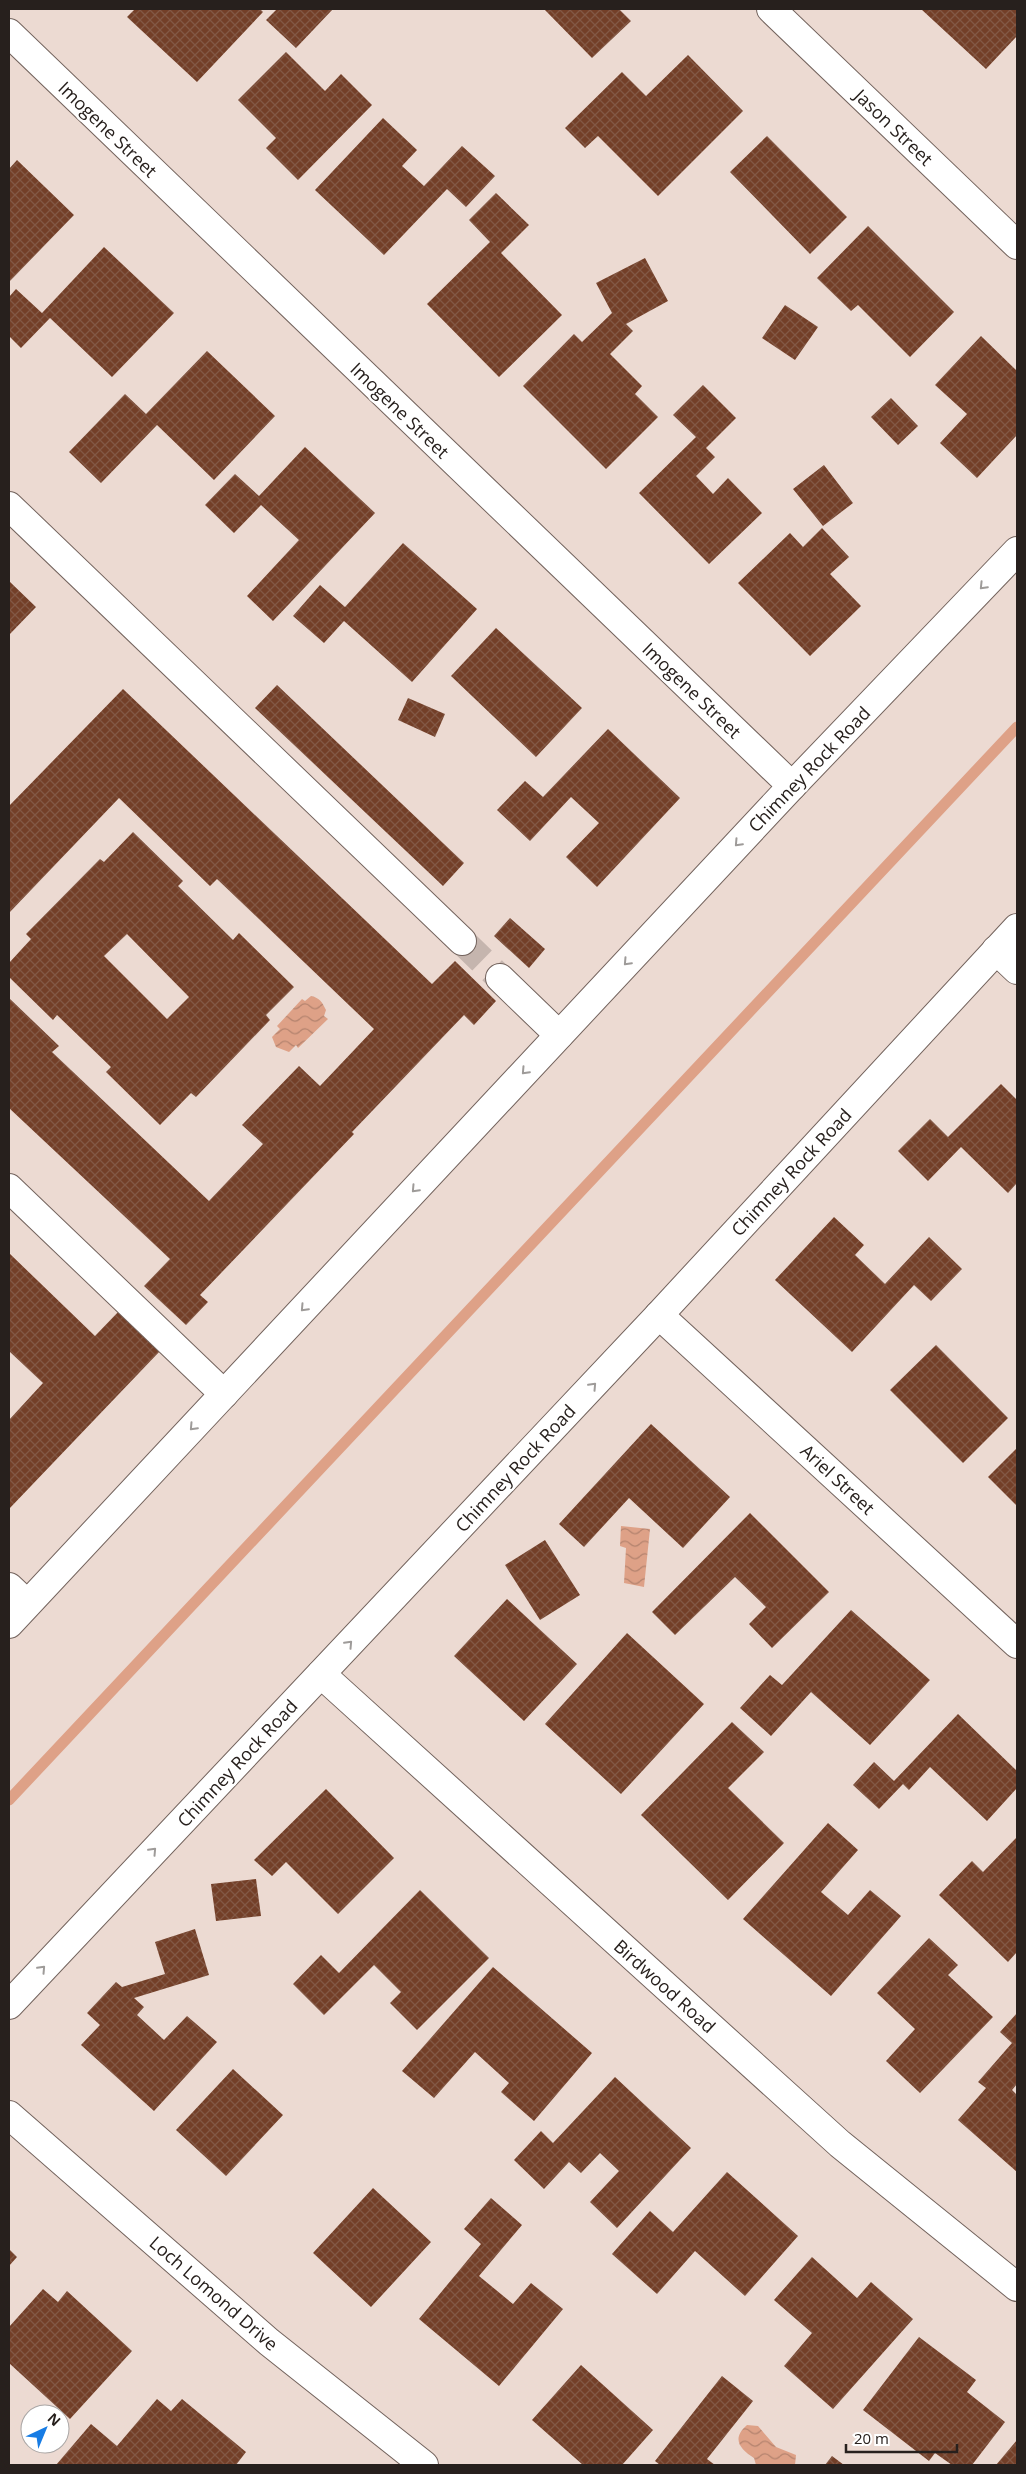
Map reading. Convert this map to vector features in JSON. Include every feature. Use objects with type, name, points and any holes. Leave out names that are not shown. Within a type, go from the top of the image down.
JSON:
[{"type":"street","name":"Jason Street","points":[[771,9],[1017,245]]},
{"type":"street","name":"Imogene Street","points":[[9,33],[792,786]]},
{"type":"street","points":[[9,506],[462,941]]},
{"type":"street","name":"Chimney Rock Road","points":[[9,1624],[18,1596],[224,1394],[792,786],[1017,551]]},
{"type":"street","name":"Chimney Rock Road","points":[[9,2005],[659,1315],[1017,928]]},
{"type":"street","points":[[996,950],[1017,970]]},
{"type":"street","points":[[500,978],[559,1035]]},
{"type":"street","points":[[9,1188],[224,1394]]},
{"type":"street","name":"Ariel Street","points":[[659,1315],[1017,1644]]},
{"type":"street","name":"Birdwood Road","points":[[320,1674],[840,2144],[1017,2288]]},
{"type":"street","name":"Loch Lomond Drive","points":[[9,2115],[269,2342],[424,2465]]},
{"type":"water","points":[[311,996],[319,999],[322,1003],[326,1010],[324,1016],[328,1019],[298,1048],[296,1045],[289,1052],[276,1047],[272,1037],[280,1029],[277,1026],[302,999],[305,1001]]},
{"type":"water","points":[[621,1526],[650,1529],[644,1587],[624,1583],[626,1548],[620,1546]]},
{"type":"water","points":[[747,2425],[758,2426],[776,2447],[796,2455],[795,2465],[756,2465],[754,2458],[741,2447],[738,2439],[742,2430]]},
{"type":"building","points":[[135,9],[260,9],[263,12],[197,82],[127,17]]},
{"type":"building","points":[[277,9],[333,9],[296,48],[266,20]]},
{"type":"building","points":[[544,9],[619,9],[631,21],[592,58]]},
{"type":"building","points":[[921,9],[1017,9],[1017,36],[986,69]]},
{"type":"building","points":[[286,52],[325,91],[341,74],[372,105],[298,180],[266,148],[276,138],[238,100]]},
{"type":"building","points":[[688,55],[743,111],[658,196],[598,136],[585,148],[565,128],[622,72],[646,96]]},
{"type":"building","points":[[383,118],[417,150],[402,166],[424,186],[462,146],[495,176],[466,207],[447,189],[384,255],[315,190]]},
{"type":"building","points":[[767,136],[847,217],[810,254],[730,172]]},
{"type":"building","points":[[17,160],[74,215],[9,282],[9,169]]},
{"type":"building","points":[[496,193],[529,225],[501,253],[562,315],[499,377],[427,304],[490,242],[469,220]]},
{"type":"building","points":[[868,226],[954,312],[910,357],[858,305],[851,311],[817,278]]},
{"type":"building","points":[[104,247],[174,313],[112,377],[50,318],[21,348],[9,336],[9,297],[16,289],[42,313]]},
{"type":"building","points":[[645,258],[668,301],[626,324],[633,331],[610,354],[642,386],[635,394],[658,417],[606,469],[523,386],[574,334],[582,342],[612,313],[596,283]]},
{"type":"building","points":[[785,305],[818,327],[795,360],[762,338]]},
{"type":"building","points":[[981,336],[1017,371],[1017,435],[977,478],[940,443],[967,414],[935,385]]},
{"type":"building","points":[[207,351],[275,416],[214,480],[157,425],[101,483],[69,452],[125,394],[146,414]]},
{"type":"building","points":[[703,385],[736,418],[706,448],[715,457],[696,476],[713,494],[728,478],[762,513],[709,564],[639,493],[696,437],[673,415]]},
{"type":"building","points":[[891,398],[918,426],[898,445],[871,417]]},
{"type":"building","points":[[305,447],[375,513],[273,621],[247,596],[299,540],[261,505],[234,533],[205,505],[235,474],[259,496]]},
{"type":"building","points":[[824,465],[853,503],[823,526],[793,489]]},
{"type":"building","points":[[822,528],[849,557],[830,574],[861,606],[810,656],[738,583],[790,533],[803,547]]},
{"type":"building","points":[[403,543],[477,609],[412,682],[344,621],[324,643],[293,616],[320,585],[345,607]]},
{"type":"building","points":[[9,581],[36,607],[9,635]]},
{"type":"building","points":[[496,628],[582,708],[536,757],[451,676]]},
{"type":"building","points":[[277,685],[464,863],[443,886],[255,708]]},
{"type":"building","points":[[123,689],[432,984],[455,961],[496,1001],[474,1025],[464,1015],[352,1132],[354,1134],[200,1295],[208,1302],[186,1325],[144,1286],[170,1259],[9,1108],[9,998],[59,1046],[52,1052],[209,1201],[263,1144],[242,1125],[299,1066],[320,1086],[374,1029],[217,879],[210,886],[119,798],[9,913],[9,806]]},
{"type":"building","points":[[408,698],[445,714],[435,737],[398,720]]},
{"type":"building","points":[[608,729],[680,798],[597,887],[566,857],[599,823],[571,797],[530,841],[497,810],[525,781],[543,797]]},
{"type":"building","points":[[133,832],[183,881],[178,886],[233,940],[239,933],[294,987],[266,1015],[270,1020],[196,1097],[191,1093],[160,1125],[106,1072],[111,1067],[57,1015],[53,1020],[9,977],[9,963],[31,939],[26,934],[100,859],[104,862]],"holes":[[[127,934],[189,997],[167,1019],[104,956]]]},
{"type":"building","points":[[510,918],[545,949],[529,968],[494,936]]},
{"type":"building","points":[[1001,1084],[1017,1100],[1017,1183],[1008,1193],[961,1147],[928,1181],[898,1151],[930,1119],[948,1137]]},
{"type":"building","points":[[834,1217],[864,1245],[855,1255],[885,1284],[929,1237],[962,1269],[931,1301],[914,1285],[852,1352],[775,1280]]},
{"type":"building","points":[[9,1253],[95,1336],[119,1311],[160,1351],[9,1509],[9,1420],[43,1383],[9,1351]]},
{"type":"building","points":[[936,1345],[1008,1418],[963,1463],[890,1390]]},
{"type":"building","points":[[651,1424],[730,1497],[683,1548],[629,1498],[584,1547],[559,1524]]},
{"type":"building","points":[[1017,1448],[1017,1506],[988,1477]]},
{"type":"building","points":[[750,1513],[829,1592],[772,1648],[749,1624],[766,1607],[735,1577],[675,1635],[652,1612]]},
{"type":"building","points":[[545,1540],[580,1595],[540,1620],[505,1565]]},
{"type":"building","points":[[507,1599],[577,1664],[524,1721],[454,1656]]},
{"type":"building","points":[[851,1610],[930,1680],[870,1745],[811,1692],[771,1736],[740,1708],[770,1675],[782,1685]]},
{"type":"building","points":[[627,1633],[704,1704],[621,1794],[545,1724]]},
{"type":"building","points":[[958,1714],[1017,1771],[1017,1788],[987,1821],[930,1767],[909,1790],[903,1784],[879,1809],[853,1785],[874,1762],[894,1781]]},
{"type":"building","points":[[732,1722],[764,1752],[728,1788],[784,1843],[728,1900],[641,1815]]},
{"type":"building","points":[[326,1789],[394,1858],[338,1914],[286,1862],[272,1876],[254,1860]]},
{"type":"building","points":[[828,1823],[858,1850],[821,1892],[848,1915],[870,1890],[901,1916],[831,1996],[743,1919]]},
{"type":"building","points":[[1017,1837],[1017,1952],[1008,1962],[939,1895],[972,1861],[983,1872]]},
{"type":"building","points":[[256,1879],[261,1916],[216,1921],[211,1884]]},
{"type":"building","points":[[420,1890],[489,1958],[417,2030],[390,2003],[401,1992],[374,1965],[324,2015],[293,1984],[321,1955],[339,1973]]},
{"type":"building","points":[[195,1929],[209,1975],[134,1998],[144,2007],[137,2015],[164,2040],[187,2016],[217,2042],[154,2111],[81,2045],[100,2025],[87,2013],[116,1982],[122,1987],[165,1974],[155,1942]]},
{"type":"building","points":[[929,1938],[958,1965],[948,1975],[993,2017],[920,2093],[886,2061],[915,2029],[877,1993]]},
{"type":"building","points":[[493,1967],[592,2053],[534,2121],[501,2092],[509,2083],[475,2052],[434,2098],[402,2071]]},
{"type":"building","points":[[1017,2013],[1017,2084],[1012,2090],[1017,2095],[1017,2172],[958,2120],[986,2088],[978,2082],[1012,2043],[1000,2032]]},
{"type":"building","points":[[233,2069],[283,2115],[226,2176],[176,2130]]},
{"type":"building","points":[[615,2077],[691,2148],[617,2228],[590,2202],[619,2171],[600,2153],[581,2173],[569,2162],[544,2189],[514,2160],[541,2131],[553,2143]]},
{"type":"building","points":[[727,2172],[798,2236],[745,2296],[695,2251],[657,2294],[612,2254],[650,2211],[673,2232]]},
{"type":"building","points":[[373,2188],[431,2242],[371,2307],[313,2253]]},
{"type":"building","points":[[491,2198],[522,2225],[479,2276],[513,2304],[531,2283],[563,2309],[499,2386],[419,2319],[481,2244],[464,2229]]},
{"type":"building","points":[[9,2249],[17,2257],[9,2266]]},
{"type":"building","points":[[812,2257],[857,2298],[871,2282],[913,2319],[833,2409],[784,2366],[812,2333],[774,2300]]},
{"type":"building","points":[[43,2289],[58,2302],[67,2291],[132,2351],[70,2419],[70,2404],[54,2404],[9,2363],[9,2327]]},
{"type":"building","points":[[919,2337],[976,2380],[967,2392],[1005,2422],[972,2465],[952,2465],[935,2453],[929,2461],[863,2410]]},
{"type":"building","points":[[581,2365],[653,2430],[622,2465],[583,2465],[532,2420]]},
{"type":"building","points":[[722,2376],[753,2401],[707,2459],[715,2465],[660,2465],[655,2461]]},
{"type":"building","points":[[157,2399],[171,2411],[182,2399],[246,2452],[236,2465],[56,2465],[65,2454],[70,2454],[70,2449],[91,2424],[117,2446]]},
{"type":"building","points":[[1017,2440],[1017,2465],[996,2465]]},
{"type":"building","points":[[832,2456],[844,2465],[825,2465]]},
{"type":"waterway","points":[[9,1800],[1017,727]]},
{"type":"tunnel","points":[[462,941],[500,978]]}]
